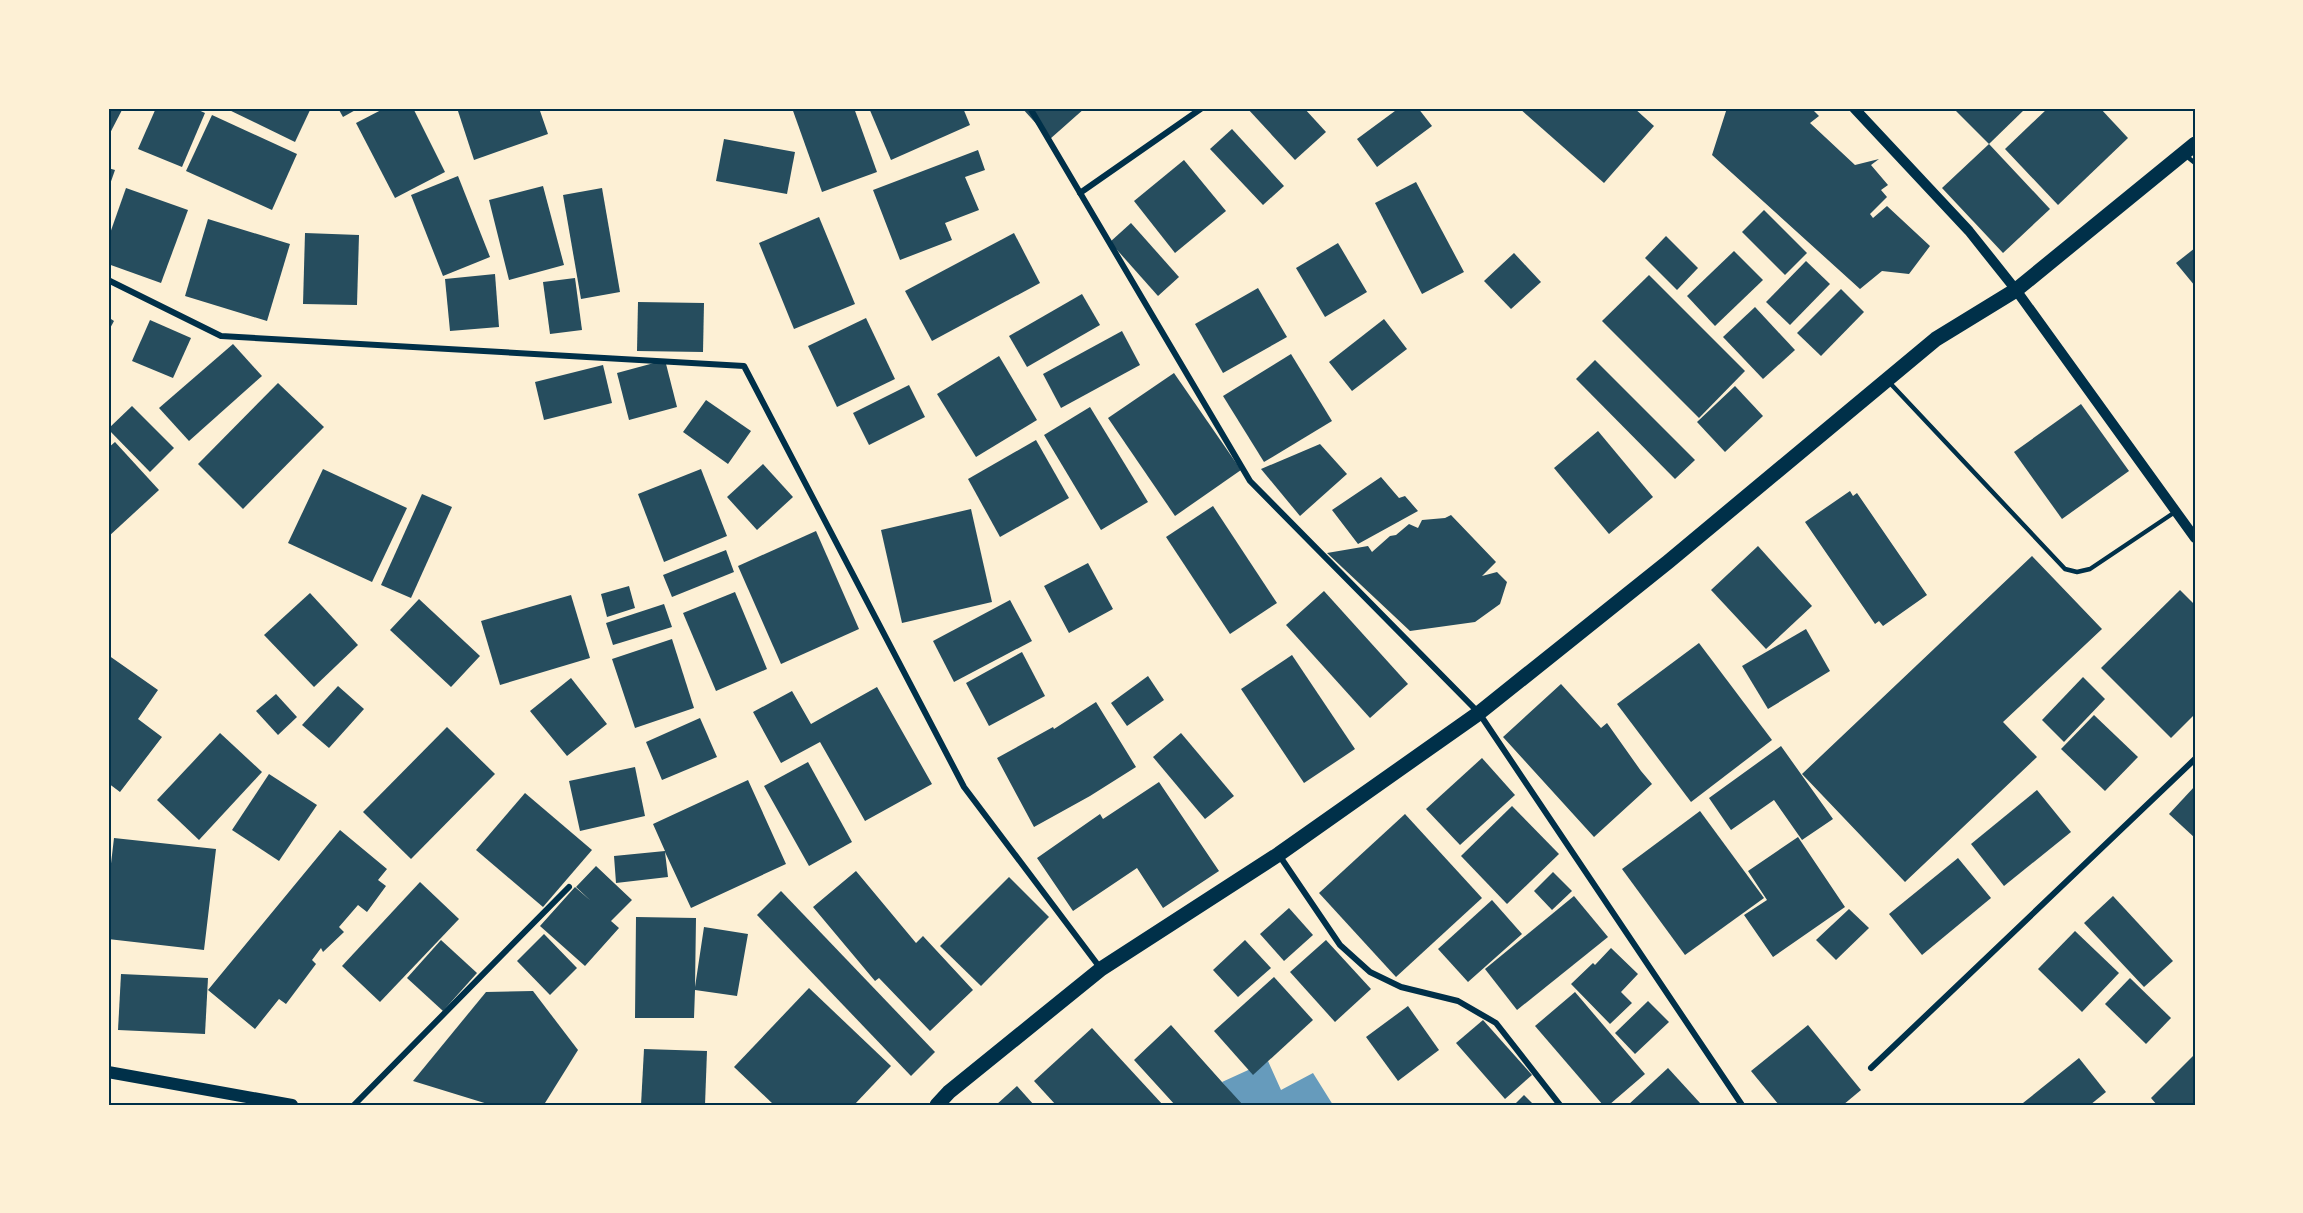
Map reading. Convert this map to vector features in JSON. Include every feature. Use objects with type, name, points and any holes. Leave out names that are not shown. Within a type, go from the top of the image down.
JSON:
[{"type":"main road","points":[[937,1105],[949,1092],[1101,969],[1279,854],[1479,712],[1668,562],[1936,339],[2016,290],[2191,153]]},
{"type":"main road","points":[[108,1072],[292,1105]]},
{"type":"street","points":[[1030,108],[1250,481],[1479,712],[1742,1105]]},
{"type":"street","points":[[1080,193],[1202,108]]},
{"type":"street","points":[[1854,108],[1969,231],[2016,290],[2195,538]]},
{"type":"street","points":[[108,280],[221,336],[744,366],[964,787],[1101,969]]},
{"type":"street","points":[[1871,1068],[2195,759]]},
{"type":"street","points":[[1279,854],[1340,945],[1370,972],[1401,987],[1458,1001],[1496,1023],[1560,1105]]},
{"type":"street","points":[[354,1105],[569,887]]},
{"type":"lane","points":[[1887,380],[2066,569],[2077,572],[2090,569],[2176,511]]},
{"type":"water","points":[[1268,1061],[1281,1090],[1313,1073],[1333,1105],[1241,1105],[1222,1082]]},
{"type":"building","points":[[108,108],[123,108],[108,137]]},
{"type":"building","points":[[156,108],[194,108],[205,113],[182,167],[138,149]]},
{"type":"building","points":[[225,108],[311,108],[295,142]]},
{"type":"building","points":[[338,108],[359,108],[343,117]]},
{"type":"building","points":[[385,108],[413,108],[445,172],[395,198],[356,123]]},
{"type":"building","points":[[457,108],[539,108],[548,134],[474,160]]},
{"type":"building","points":[[792,108],[854,108],[877,172],[822,192]]},
{"type":"building","points":[[869,108],[963,108],[970,125],[891,160]]},
{"type":"building","points":[[1022,108],[1085,108],[1050,139]]},
{"type":"building","points":[[1247,108],[1304,108],[1326,132],[1295,160]]},
{"type":"building","points":[[1399,108],[1418,108],[1432,126],[1377,167],[1357,139]]},
{"type":"building","points":[[1519,108],[1634,108],[1654,126],[1604,183]]},
{"type":"building","points":[[1727,108],[1811,108],[1819,116],[1810,123],[1855,165],[1879,159],[1871,165],[1888,185],[1881,190],[1887,197],[1870,214],[1873,218],[1887,206],[1930,246],[1909,274],[1882,271],[1860,289],[1712,155]]},
{"type":"building","points":[[1953,108],[2026,108],[1989,144]]},
{"type":"building","points":[[2048,108],[2100,108],[2128,138],[2058,205],[2005,149]]},
{"type":"building","points":[[212,115],[297,154],[272,210],[186,171]]},
{"type":"building","points":[[1232,129],[1284,186],[1263,205],[1210,149]]},
{"type":"building","points":[[724,139],[795,152],[787,194],[716,181]]},
{"type":"building","points":[[1989,144],[2050,209],[2003,253],[1942,188]]},
{"type":"building","points":[[978,150],[985,170],[965,177],[979,210],[945,223],[952,240],[900,260],[873,190]]},
{"type":"building","points":[[1184,160],[1226,211],[1175,253],[1134,201]]},
{"type":"building","points":[[108,168],[115,170],[108,190]]},
{"type":"building","points":[[458,176],[490,257],[443,276],[411,195]]},
{"type":"building","points":[[1416,182],[1464,272],[1422,294],[1375,203]]},
{"type":"building","points":[[543,186],[564,265],[509,280],[489,200]]},
{"type":"building","points":[[126,188],[188,210],[161,283],[108,264],[108,239]]},
{"type":"building","points":[[602,188],[620,292],[581,299],[563,195]]},
{"type":"building","points":[[1764,210],[1807,253],[1785,275],[1742,232]]},
{"type":"building","points":[[819,217],[855,304],[794,329],[759,243]]},
{"type":"building","points":[[208,219],[290,244],[267,321],[185,296]]},
{"type":"building","points":[[1131,223],[1179,277],[1158,296],[1110,242]]},
{"type":"building","points":[[305,233],[359,235],[357,305],[303,304]]},
{"type":"building","points":[[1014,233],[1040,283],[932,341],[905,291]]},
{"type":"building","points":[[1666,236],[1698,268],[1677,290],[1645,258]]},
{"type":"building","points":[[1338,243],[1367,292],[1325,317],[1296,268]]},
{"type":"building","points":[[2195,248],[2195,286],[2176,263]]},
{"type":"building","points":[[1734,251],[1763,280],[1715,326],[1687,296]]},
{"type":"building","points":[[1514,253],[1541,282],[1511,309],[1484,281]]},
{"type":"building","points":[[1806,261],[1830,284],[1790,325],[1766,302]]},
{"type":"building","points":[[495,274],[499,327],[450,331],[445,279]]},
{"type":"building","points":[[1649,275],[1745,371],[1699,418],[1602,321]]},
{"type":"building","points":[[575,278],[582,330],[550,334],[543,282]]},
{"type":"building","points":[[1258,288],[1287,337],[1223,373],[1195,324]]},
{"type":"building","points":[[1841,289],[1864,312],[1821,356],[1797,333]]},
{"type":"building","points":[[1082,294],[1100,325],[1027,367],[1009,336]]},
{"type":"building","points":[[638,302],[704,303],[703,352],[637,351]]},
{"type":"building","points":[[1755,307],[1795,350],[1763,379],[1723,337]]},
{"type":"building","points":[[108,317],[114,321],[108,332]]},
{"type":"building","points":[[866,318],[895,379],[837,407],[808,346]]},
{"type":"building","points":[[1384,319],[1407,349],[1352,391],[1329,362]]},
{"type":"building","points":[[150,320],[191,338],[173,378],[132,361]]},
{"type":"building","points":[[1122,331],[1140,365],[1061,408],[1043,374]]},
{"type":"building","points":[[233,344],[262,376],[189,441],[159,408]]},
{"type":"building","points":[[1291,354],[1332,421],[1264,462],[1223,396]]},
{"type":"building","points":[[999,356],[1037,420],[976,457],[937,394]]},
{"type":"building","points":[[665,360],[677,407],[629,420],[617,373]]},
{"type":"building","points":[[1595,360],[1695,460],[1675,479],[1576,379]]},
{"type":"building","points":[[603,365],[612,403],[544,420],[535,382]]},
{"type":"building","points":[[1174,373],[1241,470],[1175,516],[1108,418]]},
{"type":"building","points":[[278,383],[324,427],[243,509],[198,464]]},
{"type":"building","points":[[909,385],[925,417],[869,445],[853,413]]},
{"type":"building","points":[[1735,386],[1763,416],[1725,452],[1697,422]]},
{"type":"building","points":[[706,400],[751,431],[728,464],[683,432]]},
{"type":"building","points":[[2081,404],[2129,471],[2062,519],[2014,452]]},
{"type":"building","points":[[132,406],[174,448],[150,472],[108,429]]},
{"type":"building","points":[[1090,407],[1148,502],[1101,530],[1044,435]]},
{"type":"building","points":[[1598,431],[1653,497],[1609,534],[1554,468]]},
{"type":"building","points":[[1036,440],[1069,498],[1000,537],[968,479]]},
{"type":"building","points":[[115,442],[159,490],[108,537],[108,448]]},
{"type":"building","points":[[1320,444],[1347,474],[1300,516],[1261,469]]},
{"type":"building","points":[[763,464],[793,497],[757,530],[727,497]]},
{"type":"building","points":[[323,469],[407,508],[372,582],[288,543]]},
{"type":"building","points":[[701,469],[727,536],[664,562],[638,494]]},
{"type":"building","points":[[1381,477],[1399,498],[1405,496],[1418,511],[1358,544],[1332,510]]},
{"type":"building","points":[[1850,491],[1853,496],[1857,493],[1927,595],[1883,626],[1879,621],[1875,624],[1805,522]]},
{"type":"building","points":[[422,494],[452,507],[411,598],[381,585]]},
{"type":"building","points":[[1213,506],[1277,603],[1230,634],[1166,537]]},
{"type":"building","points":[[971,509],[992,602],[902,623],[881,530]]},
{"type":"building","points":[[1451,515],[1496,562],[1482,576],[1497,572],[1507,582],[1500,604],[1475,622],[1410,631],[1327,553],[1368,546],[1372,552],[1390,536],[1396,535],[1409,524],[1418,528],[1422,520],[1445,518]]},
{"type":"building","points":[[816,531],[859,629],[781,664],[738,566]]},
{"type":"building","points":[[1758,546],[1812,606],[1766,649],[1711,590]]},
{"type":"building","points":[[726,550],[734,572],[672,597],[663,575]]},
{"type":"building","points":[[2032,556],[2102,629],[2003,722],[2037,757],[1905,882],[1802,774]]},
{"type":"building","points":[[1088,563],[1113,609],[1069,633],[1044,586]]},
{"type":"building","points":[[629,586],[635,608],[607,617],[601,594]]},
{"type":"building","points":[[2180,590],[2195,605],[2195,714],[2171,738],[2101,668]]},
{"type":"building","points":[[1324,591],[1408,684],[1370,718],[1286,625]]},
{"type":"building","points":[[735,592],[767,669],[716,691],[683,613]]},
{"type":"building","points":[[310,593],[358,645],[314,687],[264,635]]},
{"type":"building","points":[[571,595],[590,658],[500,685],[481,621]]},
{"type":"building","points":[[419,599],[480,656],[451,687],[390,630]]},
{"type":"building","points":[[1010,600],[1032,641],[954,682],[933,641]]},
{"type":"building","points":[[664,604],[672,627],[613,645],[606,623]]},
{"type":"building","points":[[1806,629],[1830,671],[1768,709],[1742,666]]},
{"type":"building","points":[[672,639],[694,708],[635,728],[612,659]]},
{"type":"building","points":[[1699,643],[1772,740],[1691,802],[1617,704]]},
{"type":"building","points":[[1022,652],[1045,696],[989,726],[966,683]]},
{"type":"building","points":[[108,655],[158,690],[138,719],[162,737],[120,792],[108,783]]},
{"type":"building","points":[[1292,655],[1355,749],[1304,783],[1241,689]]},
{"type":"building","points":[[1148,676],[1164,700],[1127,726],[1111,703]]},
{"type":"building","points":[[2083,677],[2105,699],[2064,742],[2042,720]]},
{"type":"building","points":[[571,678],[607,724],[567,756],[530,711]]},
{"type":"building","points":[[1561,684],[1601,728],[1607,723],[1652,784],[1594,837],[1503,737]]},
{"type":"building","points":[[338,686],[364,709],[329,748],[302,725]]},
{"type":"building","points":[[877,687],[932,784],[865,821],[820,742],[781,763],[753,712],[792,691],[811,724]]},
{"type":"building","points":[[276,694],[297,717],[278,735],[256,711]]},
{"type":"building","points":[[1096,702],[1136,767],[1034,827],[997,758],[1053,727],[1054,729]]},
{"type":"building","points":[[2094,715],[2138,757],[2105,791],[2061,749]]},
{"type":"building","points":[[700,718],[717,757],[662,780],[646,742]]},
{"type":"building","points":[[447,727],[495,774],[411,859],[363,812]]},
{"type":"building","points":[[220,733],[262,772],[199,840],[157,800]]},
{"type":"building","points":[[1181,733],[1234,796],[1205,819],[1153,757]]},
{"type":"building","points":[[1781,746],[1833,819],[1802,840],[1774,800],[1731,830],[1709,798]]},
{"type":"building","points":[[1482,758],[1515,795],[1460,845],[1426,809]]},
{"type":"building","points":[[808,762],[852,842],[809,866],[764,786]]},
{"type":"building","points":[[635,767],[645,816],[580,831],[569,781]]},
{"type":"building","points":[[269,774],[317,805],[279,861],[232,830]]},
{"type":"building","points":[[748,780],[786,864],[691,908],[665,852],[668,877],[616,883],[614,856],[665,851],[653,824]]},
{"type":"building","points":[[1159,782],[1219,871],[1163,908],[1137,868],[1073,911],[1037,858],[1100,814],[1103,819]]},
{"type":"building","points":[[2195,786],[2195,838],[2169,814]]},
{"type":"building","points":[[2037,790],[2071,832],[2004,886],[1971,844]]},
{"type":"building","points":[[525,793],[592,850],[543,907],[476,850]]},
{"type":"building","points":[[1512,806],[1559,854],[1507,904],[1461,856]]},
{"type":"building","points":[[1700,811],[1764,898],[1685,955],[1622,869]]},
{"type":"building","points":[[1405,814],[1482,898],[1396,977],[1319,893]]},
{"type":"building","points":[[340,830],[387,869],[378,880],[386,886],[367,912],[358,905],[339,927],[344,932],[323,952],[321,948],[312,960],[316,964],[286,1004],[279,999],[255,1029],[208,990]]},
{"type":"building","points":[[1798,837],[1845,907],[1773,957],[1744,915],[1767,900],[1748,871]]},
{"type":"building","points":[[114,838],[216,849],[204,950],[108,939],[108,872],[110,872]]},
{"type":"building","points":[[1958,858],[1991,898],[1922,955],[1889,914]]},
{"type":"building","points":[[596,866],[632,900],[611,921],[619,928],[585,966],[540,926],[575,887],[591,901],[576,887]]},
{"type":"building","points":[[856,871],[916,943],[923,936],[973,990],[930,1031],[879,978],[875,981],[813,907]]},
{"type":"building","points":[[1553,872],[1572,891],[1552,910],[1534,891]]},
{"type":"building","points":[[1009,877],[1049,917],[981,986],[940,946]]},
{"type":"building","points":[[420,882],[459,919],[380,1002],[342,966]]},
{"type":"building","points":[[781,891],[935,1052],[911,1076],[757,915]]},
{"type":"building","points":[[1574,896],[1608,937],[1517,1010],[1485,969]]},
{"type":"building","points":[[2113,896],[2173,961],[2144,987],[2084,923]]},
{"type":"building","points":[[1492,900],[1522,934],[1468,982],[1438,949]]},
{"type":"building","points":[[1289,908],[1313,935],[1284,961],[1260,934]]},
{"type":"building","points":[[1849,909],[1869,928],[1836,960],[1816,940]]},
{"type":"building","points":[[636,917],[696,918],[695,987],[704,927],[748,934],[737,996],[695,990],[694,1018],[635,1018]]},
{"type":"building","points":[[2075,931],[2119,973],[2082,1012],[2038,969]]},
{"type":"building","points":[[544,934],[577,968],[550,995],[517,961]]},
{"type":"building","points":[[441,940],[477,973],[443,1011],[407,978]]},
{"type":"building","points":[[1245,940],[1271,968],[1238,997],[1213,970]]},
{"type":"building","points":[[1326,940],[1371,989],[1335,1022],[1290,972]]},
{"type":"building","points":[[1611,948],[1638,974],[1621,992],[1632,1003],[1610,1024],[1571,984],[1593,963],[1595,965]]},
{"type":"building","points":[[121,974],[208,978],[205,1034],[118,1030]]},
{"type":"building","points":[[1274,977],[1313,1020],[1253,1075],[1214,1031]]},
{"type":"building","points":[[2130,978],[2171,1018],[2146,1044],[2105,1004]]},
{"type":"building","points":[[809,988],[891,1066],[854,1105],[774,1105],[734,1067]]},
{"type":"building","points":[[533,991],[578,1050],[545,1103],[491,1105],[413,1081],[486,992]]},
{"type":"building","points":[[1575,992],[1645,1074],[1609,1105],[1603,1105],[1535,1026]]},
{"type":"building","points":[[1648,1001],[1669,1022],[1635,1054],[1615,1033]]},
{"type":"building","points":[[1408,1006],[1439,1050],[1398,1081],[1366,1037]]},
{"type":"building","points":[[1483,1020],[1532,1075],[1505,1099],[1456,1043]]},
{"type":"building","points":[[1171,1025],[1243,1105],[1175,1105],[1134,1060]]},
{"type":"building","points":[[1808,1025],[1861,1090],[1843,1105],[1779,1105],[1751,1071]]},
{"type":"building","points":[[1092,1028],[1163,1105],[1056,1105],[1034,1081]]},
{"type":"building","points":[[644,1049],[707,1051],[705,1105],[641,1105]]},
{"type":"building","points":[[2195,1054],[2195,1105],[2157,1105],[2151,1098]]},
{"type":"building","points":[[2079,1058],[2106,1092],[2090,1105],[2025,1105],[2023,1103]]},
{"type":"building","points":[[1668,1068],[1700,1103],[1698,1105],[1628,1105]]},
{"type":"building","points":[[1017,1086],[1034,1105],[996,1105]]},
{"type":"building","points":[[1524,1095],[1534,1105],[1514,1105]]}]
